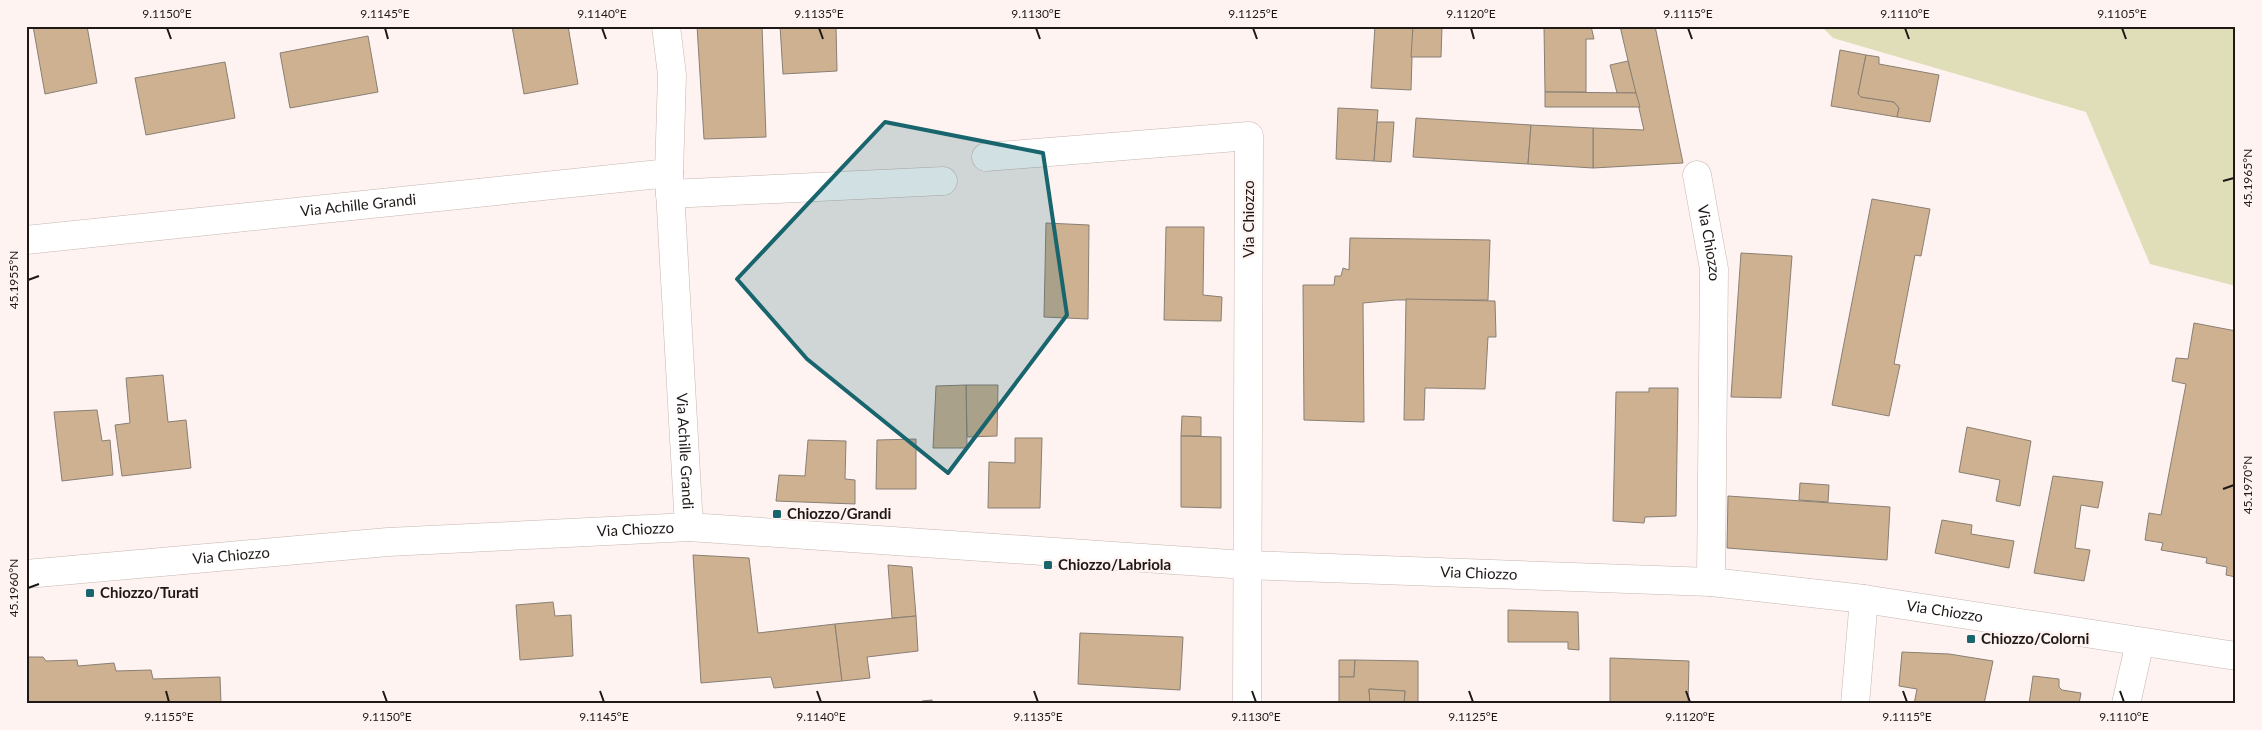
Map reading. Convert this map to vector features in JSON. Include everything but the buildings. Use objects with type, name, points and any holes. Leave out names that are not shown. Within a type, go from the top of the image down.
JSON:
[{"type":"street","points":[[666,26],[672,75],[669,183]]},
{"type":"street","name":"Via Chiozzo","points":[[986,157],[1249,136],[1246,565]]},
{"type":"street","name":"Via Chiozzo","points":[[1697,175],[1714,269],[1711,582]]},
{"type":"street","name":"Via Achille Grandi","points":[[26,240],[669,183],[943,180]]},
{"type":"street","name":"Via Achille Grandi","points":[[669,183],[690,527]]},
{"type":"street","name":"Via Chiozzo","points":[[26,574],[388,542],[690,527],[1246,565],[1711,582],[1864,599],[2236,656]]},
{"type":"street","points":[[1246,565],[1247,704]]},
{"type":"street","points":[[1855,704],[1864,599]]},
{"type":"street","points":[[2126,704],[2140,642]]},
{"type":"highlighted area","points":[[885,122],[1043,153],[1067,315],[948,473],[807,359],[737,279]]},
{"type":"shaded area","points":[[1821,26],[2236,26],[2236,286],[2150,264],[2086,112],[1833,38]]},
{"type":"place","name":"Chiozzo/Grandi","points":[[777,514]]},
{"type":"place","name":"Chiozzo/Labriola","points":[[1048,565]]},
{"type":"place","name":"Chiozzo/Turati","points":[[90,593]]},
{"type":"place","name":"Chiozzo/Colorni","points":[[1971,639]]}]
